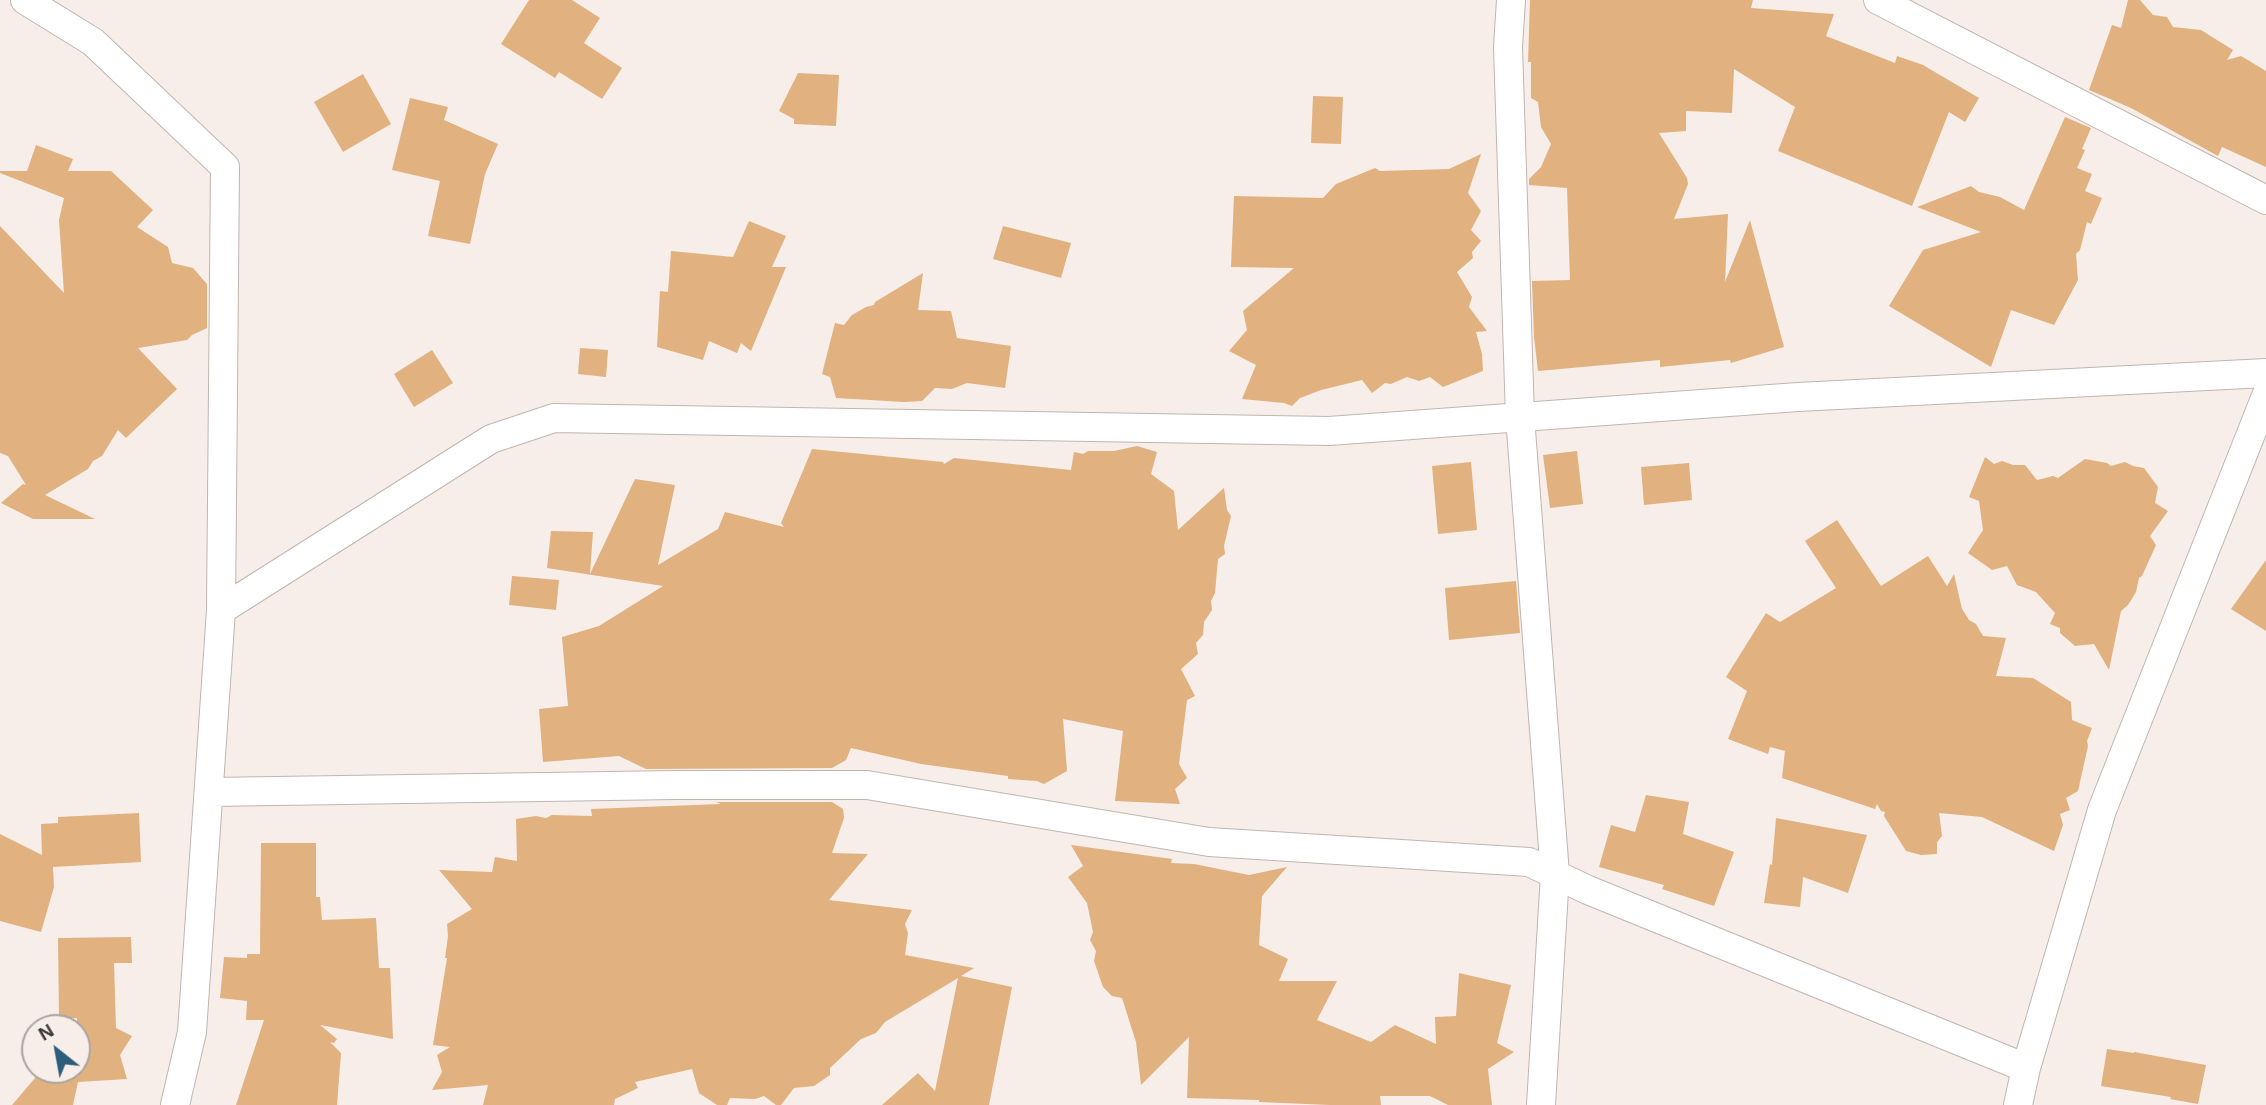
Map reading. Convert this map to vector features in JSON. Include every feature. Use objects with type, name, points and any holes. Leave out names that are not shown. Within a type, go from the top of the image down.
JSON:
[{"type":"street","points":[[25,0],[93,42],[225,167],[221,610],[192,1032],[175,1105]]},
{"type":"street","points":[[1511,0],[1508,47],[1520,417],[1555,874],[1541,1105]]},
{"type":"street","points":[[1878,0],[2266,200]]},
{"type":"street","points":[[221,610],[491,439],[554,418],[1329,431],[1798,397],[2266,373]]},
{"type":"street","points":[[2018,1105],[2026,1068],[2102,810],[2254,456],[2266,396]]},
{"type":"street","points":[[209,792],[867,785],[1209,842],[1529,862],[1588,890],[2026,1068]]},
{"type":"building","points":[[529,0],[572,0],[600,18],[584,43],[622,68],[602,99],[559,72],[555,78],[501,44]]},
{"type":"building","points":[[1530,0],[1753,0],[1751,8],[1834,14],[1826,36],[1895,63],[1897,56],[1923,65],[1979,98],[1965,122],[1949,112],[1912,206],[1778,151],[1795,107],[1734,69],[1732,113],[1686,111],[1686,131],[1659,133],[1687,178],[1688,184],[1674,219],[1728,214],[1725,282],[1750,220],[1784,347],[1731,363],[1730,360],[1660,367],[1660,360],[1538,371],[1532,281],[1570,280],[1567,188],[1529,185],[1529,179],[1541,167],[1551,144],[1541,127],[1538,102],[1531,98],[1531,62],[1528,62]]},
{"type":"building","points":[[2128,0],[2140,0],[2153,15],[2167,17],[2173,27],[2201,30],[2233,50],[2227,60],[2241,56],[2266,71],[2266,167],[2222,147],[2218,156],[2131,108],[2089,90],[2112,25],[2121,28]]},
{"type":"building","points":[[798,73],[839,75],[836,126],[794,124],[794,119],[779,111]]},
{"type":"building","points":[[363,74],[391,124],[343,152],[314,102]]},
{"type":"building","points":[[1313,96],[1343,97],[1341,144],[1311,143]]},
{"type":"building","points":[[410,98],[448,107],[444,120],[498,144],[485,174],[470,244],[428,236],[440,181],[392,170]]},
{"type":"building","points":[[2065,117],[2091,128],[2077,168],[2092,174],[2085,191],[2102,198],[2091,224],[2087,222],[2080,250],[2076,254],[2078,280],[2054,325],[2011,310],[1991,367],[1889,306],[1923,250],[1981,232],[1917,207],[1971,186],[1979,192],[2000,197],[2024,210]]},
{"type":"building","points":[[36,145],[73,159],[68,171],[111,171],[153,210],[137,227],[168,247],[172,263],[193,268],[207,284],[207,328],[187,340],[138,348],[177,389],[126,438],[118,430],[102,456],[93,461],[88,469],[45,495],[95,519],[33,519],[1,503],[23,484],[26,485],[8,456],[0,453],[0,226],[64,293],[59,220],[64,198],[0,173],[27,171]]},
{"type":"building","points":[[1481,154],[1468,193],[1481,211],[1471,230],[1481,241],[1472,252],[1473,258],[1457,272],[1472,297],[1469,307],[1487,331],[1476,332],[1483,371],[1443,387],[1430,377],[1419,381],[1407,377],[1391,384],[1385,383],[1372,393],[1362,380],[1321,390],[1300,398],[1292,406],[1242,399],[1256,365],[1229,351],[1247,330],[1243,311],[1294,268],[1231,267],[1234,196],[1323,198],[1336,184],[1375,168],[1380,171],[1449,169]]},
{"type":"building","points":[[749,221],[786,236],[772,267],[786,267],[751,351],[741,343],[737,353],[709,341],[703,360],[657,347],[660,291],[668,292],[671,251],[733,257]]},
{"type":"building","points":[[1003,226],[1071,243],[1061,278],[993,259]]},
{"type":"building","points":[[923,273],[918,310],[951,311],[957,338],[1011,346],[1005,388],[967,383],[952,389],[935,388],[922,401],[836,398],[830,377],[822,374],[835,323],[844,325],[852,315],[874,305]]},
{"type":"building","points":[[580,348],[608,350],[606,377],[578,374]]},
{"type":"building","points":[[432,350],[453,383],[414,407],[394,374]]},
{"type":"building","points":[[1137,446],[1157,452],[1151,474],[1174,491],[1178,530],[1224,488],[1227,510],[1231,516],[1224,546],[1225,554],[1218,559],[1212,610],[1204,622],[1203,635],[1196,643],[1198,654],[1181,669],[1195,696],[1187,700],[1179,764],[1187,778],[1175,789],[1180,804],[1115,801],[1123,731],[1063,719],[1067,771],[1044,784],[1008,779],[1008,776],[921,764],[851,748],[846,760],[832,768],[646,769],[619,756],[543,762],[539,709],[568,706],[562,637],[599,626],[663,586],[547,568],[551,531],[593,532],[590,574],[635,479],[675,485],[658,565],[718,529],[725,512],[784,527],[781,523],[812,449],[944,464],[954,458],[1071,470],[1074,452],[1083,454],[1088,451],[1114,451]]},
{"type":"building","points":[[1577,451],[1583,504],[1550,508],[1543,455]]},
{"type":"building","points":[[1985,457],[1994,464],[2002,461],[2025,465],[2037,480],[2053,476],[2058,478],[2085,459],[2111,466],[2125,462],[2144,468],[2158,487],[2155,503],[2168,511],[2150,536],[2156,545],[2139,578],[2136,592],[2121,611],[2109,670],[2094,644],[2075,646],[2060,633],[2060,628],[2050,624],[2055,613],[2036,592],[2017,585],[2007,566],[1992,570],[1968,553],[1983,530],[1979,501],[1969,497]]},
{"type":"building","points":[[1471,462],[1477,530],[1438,534],[1432,466]]},
{"type":"building","points":[[1689,463],[1692,500],[1644,505],[1641,467]]},
{"type":"building","points":[[1837,520],[1881,586],[1928,556],[1947,586],[1954,574],[1962,609],[1969,620],[1976,624],[1983,636],[2006,638],[1996,676],[2033,678],[2071,702],[2072,720],[2092,728],[2078,791],[2066,798],[2070,810],[2060,814],[2063,825],[2054,851],[1982,817],[1939,813],[1942,836],[1937,842],[1937,854],[1921,855],[1906,851],[1884,816],[1885,812],[1881,811],[1877,804],[1875,809],[1782,778],[1785,751],[1770,747],[1768,754],[1728,739],[1747,691],[1726,677],[1766,613],[1780,622],[1836,588],[1805,541]]},
{"type":"building","points":[[2266,560],[2266,631],[2231,609]]},
{"type":"building","points":[[512,576],[559,580],[556,610],[509,605]]},
{"type":"building","points":[[1516,581],[1520,633],[1449,640],[1445,588]]},
{"type":"building","points":[[1646,795],[1689,802],[1683,834],[1734,852],[1714,906],[1662,889],[1664,885],[1599,867],[1611,825],[1635,832]]},
{"type":"building","points":[[716,802],[832,802],[843,809],[844,818],[832,853],[868,854],[829,900],[912,910],[905,924],[908,933],[905,955],[974,968],[961,976],[1012,987],[989,1105],[882,1105],[918,1073],[935,1091],[958,978],[885,1022],[876,1033],[861,1039],[830,1068],[830,1075],[814,1086],[794,1088],[781,1105],[776,1105],[764,1096],[755,1099],[730,1098],[727,1105],[717,1105],[699,1093],[692,1069],[635,1082],[638,1088],[615,1099],[614,1105],[483,1105],[488,1085],[432,1090],[442,1072],[437,1055],[450,1047],[433,1045],[447,958],[447,924],[472,909],[439,870],[492,872],[495,857],[517,861],[516,819],[536,816],[546,818],[552,815],[592,816],[591,809],[721,804]]},
{"type":"building","points":[[139,813],[141,862],[53,867],[54,887],[41,932],[0,921],[0,834],[42,855],[41,824],[58,823],[58,817]]},
{"type":"building","points":[[1776,818],[1867,835],[1848,893],[1803,877],[1800,907],[1764,903],[1770,864],[1772,865]]},
{"type":"building","points":[[261,843],[316,843],[316,897],[320,897],[322,920],[376,918],[379,968],[390,968],[393,1039],[320,1025],[337,1039],[334,1043],[330,1042],[341,1053],[337,1105],[236,1105],[264,1020],[246,1020],[247,1001],[220,998],[224,957],[247,958],[247,954],[260,954]]},
{"type":"building","points":[[1071,845],[1172,859],[1171,863],[1194,864],[1249,875],[1287,867],[1262,896],[1259,945],[1288,959],[1279,981],[1337,981],[1317,1020],[1371,1042],[1395,1025],[1436,1044],[1435,1017],[1456,1016],[1459,973],[1511,985],[1497,1043],[1514,1052],[1488,1069],[1492,1105],[1448,1105],[1430,1096],[1380,1096],[1381,1105],[1187,1098],[1189,1037],[1141,1085],[1136,1042],[1122,998],[1112,996],[1103,987],[1094,961],[1096,951],[1090,940],[1093,932],[1087,903],[1068,877],[1083,866]]},
{"type":"building","points":[[131,937],[132,963],[114,963],[116,1028],[132,1036],[120,1055],[127,1079],[91,1081],[91,1014],[59,1014],[58,938]]},
{"type":"building","points":[[2107,1049],[2206,1065],[2198,1104],[2101,1086]]},
{"type":"building","points":[[30,1084],[78,1084],[73,1105],[12,1105]]}]
